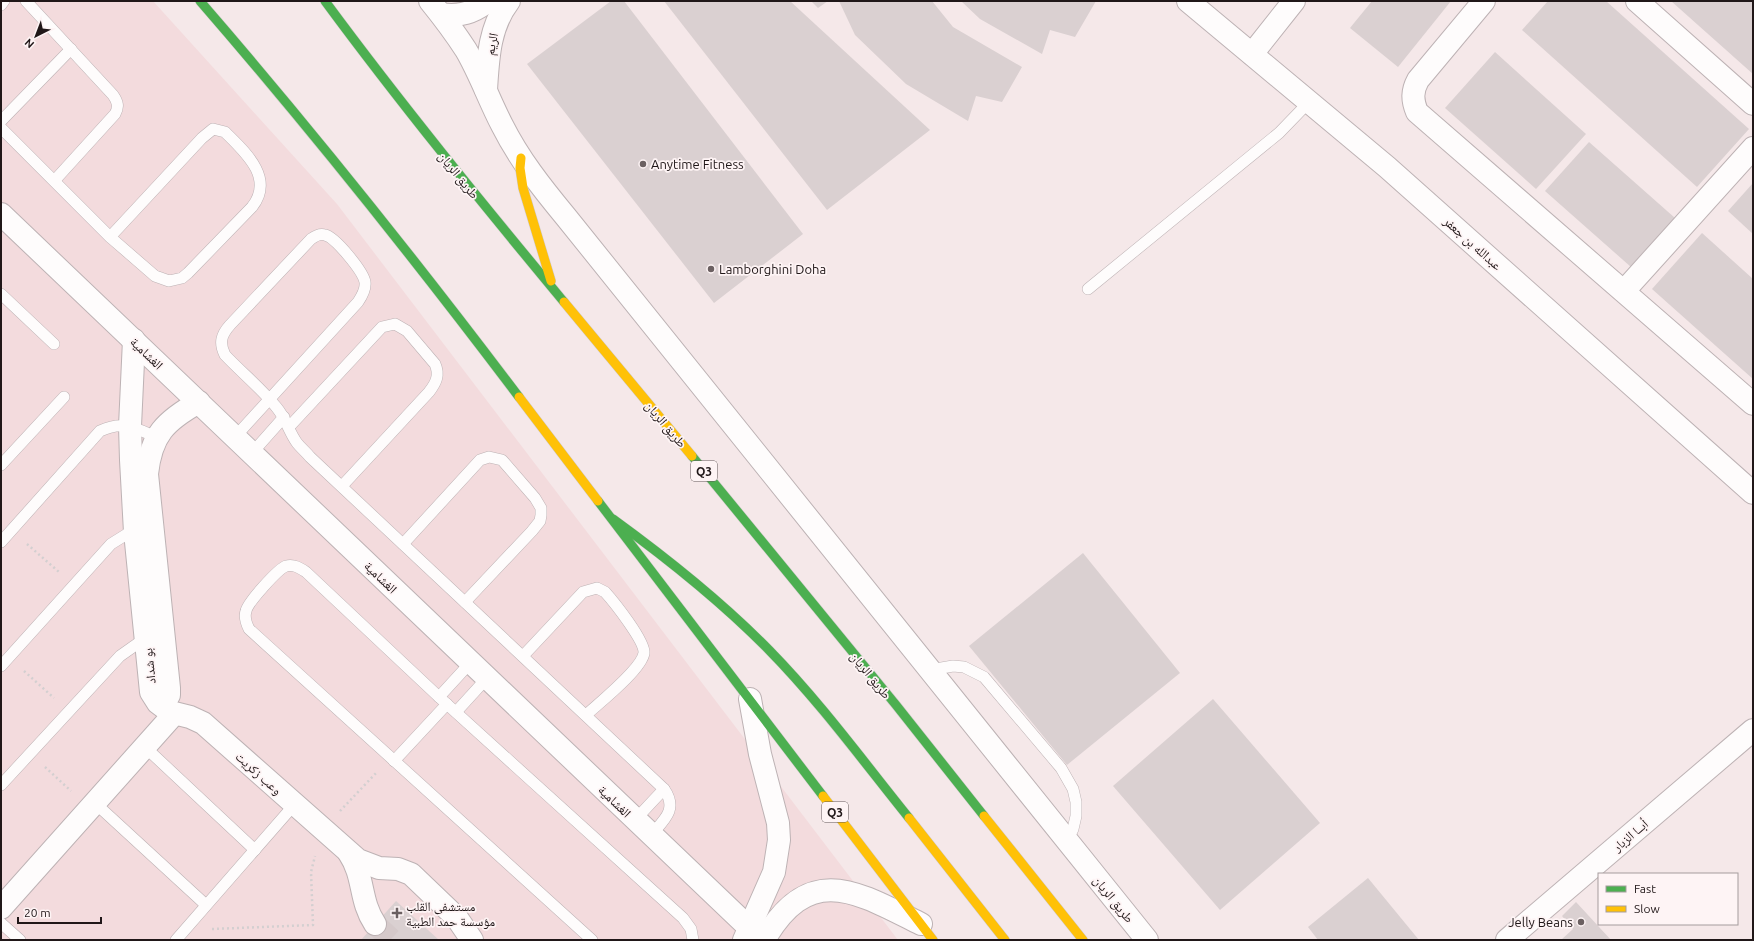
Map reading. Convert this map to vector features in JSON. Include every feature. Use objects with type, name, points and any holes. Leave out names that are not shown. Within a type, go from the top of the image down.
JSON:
[{"type":"main road","name":"Q3","points":[[200,1],[276,89],[418,265],[927,932]]},
{"type":"main road","name":"طريق الريان","points":[[325,1],[424,132],[896,705],[1083,940]]},
{"type":"main road","points":[[520,158],[520,173],[523,188],[555,292]]},
{"type":"main road","points":[[613,520],[662,555],[708,592],[752,633],[793,676],[833,721],[1005,940]]},
{"type":"street","points":[[435,8],[462,15],[481,7],[488,1]]},
{"type":"street","name":"الريم","points":[[486,92],[489,48],[497,20],[508,1]]},
{"type":"street","name":"عبدالله بن جعفر","points":[[1188,1],[1387,167],[1753,492]]},
{"type":"street","points":[[1252,54],[1294,1]]},
{"type":"street","points":[[1484,1],[1418,80],[1412,96],[1417,112],[1753,404]]},
{"type":"street","points":[[1637,1],[1753,104]]},
{"type":"street","name":"طريق الريان","points":[[435,8],[466,51],[502,125],[520,158],[542,189],[572,223],[1147,940]]},
{"type":"street","points":[[1624,291],[1753,148]]},
{"type":"street","name":"الغشامية","points":[[1,214],[651,834],[755,937]]},
{"type":"street","name":"بو شداد","points":[[134,340],[130,426],[144,531],[155,639],[151,692],[154,698],[169,710]]},
{"type":"street","name":"بو شداد","points":[[144,531],[147,474],[151,449],[156,437],[164,426],[173,418],[199,402]]},
{"type":"street","points":[[750,699],[760,754],[777,818],[779,840],[778,856],[755,937]]},
{"type":"street","points":[[1,908],[145,747],[169,710]]},
{"type":"street","name":"وعب زكريت","points":[[169,710],[203,723],[349,853],[368,865],[379,868],[398,869],[411,874],[457,918],[472,940]]},
{"type":"street","name":"أبــا الزبار","points":[[1507,940],[1753,730]]},
{"type":"street","name":"وعب زكريت","points":[[349,853],[358,870],[365,904],[376,924]]},
{"type":"street","points":[[755,937],[793,903],[818,892],[832,890],[859,894],[927,932]]},
{"type":"lane","points":[[1,5],[4,1]]},
{"type":"lane","points":[[26,1],[113,95],[118,104],[118,109],[115,114],[55,180]]},
{"type":"lane","points":[[1,121],[71,49]]},
{"type":"lane","points":[[1088,289],[1279,133],[1309,102]]},
{"type":"lane","points":[[1,128],[55,180],[110,237],[155,276],[169,281],[182,278],[258,200],[261,181],[259,172],[225,132],[213,129],[202,138],[110,237]]},
{"type":"lane","points":[[235,436],[269,399],[358,302],[364,292],[365,286],[362,274],[331,238],[323,234],[314,236],[226,329],[222,335],[222,349],[230,360],[269,399],[284,417],[298,443],[403,544],[664,789],[670,802],[670,809],[664,822],[651,834]]},
{"type":"lane","points":[[1,294],[54,344]]},
{"type":"lane","points":[[289,427],[382,327],[395,324],[407,330],[435,364],[437,370],[436,382],[429,392],[342,486]]},
{"type":"lane","points":[[1,465],[64,398]]},
{"type":"lane","points":[[252,453],[284,417]]},
{"type":"lane","points":[[1,542],[100,431],[119,425],[130,426],[156,437]]},
{"type":"lane","points":[[403,544],[480,460],[489,457],[502,460],[538,503],[541,515],[540,521],[465,602]]},
{"type":"lane","points":[[1,666],[111,544],[118,538],[144,531]]},
{"type":"lane","points":[[592,940],[249,629],[245,618],[247,606],[279,569],[296,566],[306,572],[443,701],[683,918],[691,928],[693,940]]},
{"type":"lane","points":[[523,656],[583,592],[597,588],[605,592],[642,641],[644,653],[643,659],[635,670],[586,715]]},
{"type":"lane","points":[[1,785],[120,656],[155,639]]},
{"type":"lane","points":[[392,759],[443,701],[471,662]]},
{"type":"lane","points":[[930,670],[952,666],[964,667],[984,677],[1061,768],[1074,789],[1076,802],[1075,822],[1067,841]]},
{"type":"lane","points":[[456,712],[487,678]]},
{"type":"lane","points":[[145,747],[255,850]]},
{"type":"lane","points":[[635,820],[664,789]]},
{"type":"lane","points":[[176,940],[294,804]]},
{"type":"lane","points":[[93,805],[206,906]]},
{"type":"lane","points":[[1,923],[20,940]]},
{"type":"path","points":[[12,530],[74,585]]},
{"type":"path","points":[[9,657],[68,712]]},
{"type":"path","points":[[30,754],[93,805]]},
{"type":"path","points":[[193,920],[204,929],[313,925],[311,872],[323,830],[392,759]]},
{"type":"shaded area","points":[[1,1],[153,1],[337,204],[898,940],[1,940]]},
{"type":"building","points":[[611,1],[624,1],[803,234],[714,303],[527,64]]},
{"type":"building","points":[[664,1],[790,1],[930,130],[827,210]]},
{"type":"building","points":[[811,1],[828,1],[818,8]]},
{"type":"building","points":[[839,1],[932,1],[953,27],[1022,67],[1002,102],[976,96],[968,121],[906,84],[855,35]]},
{"type":"building","points":[[961,1],[1096,1],[1075,37],[1050,30],[1042,54],[980,19]]},
{"type":"building","points":[[1372,1],[1451,1],[1398,67],[1350,28]]},
{"type":"building","points":[[1548,1],[1606,1],[1749,129],[1697,187],[1522,30]]},
{"type":"building","points":[[1671,1],[1753,1],[1753,74]]},
{"type":"building","points":[[1495,52],[1586,134],[1536,189],[1445,108]]},
{"type":"building","points":[[1589,142],[1675,218],[1631,267],[1545,191]]},
{"type":"building","points":[[1753,183],[1753,234],[1728,211]]},
{"type":"building","points":[[1702,233],[1753,279],[1753,379],[1652,289]]},
{"type":"building","points":[[1083,553],[1180,673],[1067,765],[969,646]]},
{"type":"building","points":[[1213,699],[1320,823],[1220,910],[1113,786]]},
{"type":"building","points":[[1368,878],[1419,940],[1318,940],[1308,927]]},
{"type":"building","name":"مستشفى القلب مؤسسة حمد الطبية","points":[[396,901],[439,940],[361,940]]},
{"type":"building","name":"Jelly Beans","points":[[1576,902],[1611,940],[1561,940],[1573,929],[1562,916]]},
{"type":"tunnel","points":[[375,924],[392,940]]},
{"type":"traffic: fast","points":[[200,1],[363,196],[519,397]]},
{"type":"traffic: fast","points":[[325,1],[442,153],[564,302]]},
{"type":"traffic: fast","points":[[692,456],[896,705],[984,816]]},
{"type":"traffic: fast","points":[[598,501],[823,796]]},
{"type":"traffic: fast","points":[[613,519],[694,581],[732,614],[769,650],[824,711],[909,818]]},
{"type":"traffic: slow","points":[[521,158],[520,168],[523,188],[551,281]]},
{"type":"traffic: slow","points":[[564,302],[692,456]]},
{"type":"traffic: slow","points":[[519,397],[598,501]]},
{"type":"traffic: slow","points":[[823,796],[933,940]]},
{"type":"traffic: slow","points":[[984,816],[1083,940]]},
{"type":"traffic: slow","points":[[909,818],[1005,940]]},
{"type":"place","name":"Anytime Fitness","points":[[643,164]]},
{"type":"place","name":"Lamborghini Doha","points":[[711,269]]},
{"type":"place","name":"مستشفى القلب مؤسسة حمد الطبية","points":[[397,913]]},
{"type":"place","name":"Jelly Beans","points":[[1581,922]]}]
